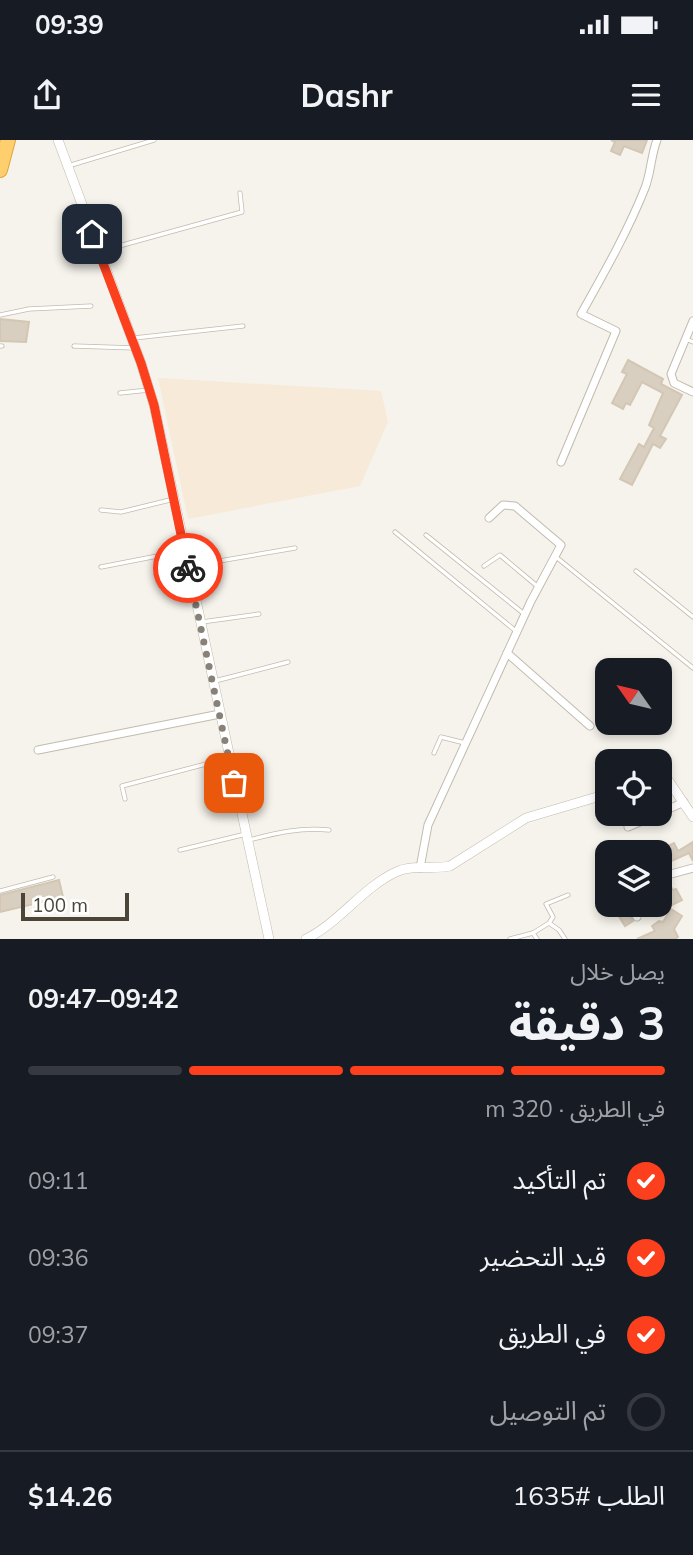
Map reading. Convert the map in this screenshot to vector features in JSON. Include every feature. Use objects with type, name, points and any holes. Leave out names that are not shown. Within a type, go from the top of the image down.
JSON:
[{"type":"highway","points":[[0,170],[9,143]]},
{"type":"street","points":[[58,140],[149,390],[269,939]]},
{"type":"street","points":[[561,462],[616,331],[581,314],[647,185],[657,140]]},
{"type":"street","points":[[693,321],[689,341],[671,374],[674,383],[693,392]]},
{"type":"street","points":[[421,868],[428,825],[525,614],[561,545],[515,506],[503,505],[489,518]]},
{"type":"street","points":[[507,653],[590,726]]},
{"type":"street","points":[[38,750],[220,714]]},
{"type":"street","points":[[672,785],[693,817]]},
{"type":"street","points":[[306,939],[326,928],[397,871],[450,866],[526,818],[595,798]]},
{"type":"street","points":[[672,807],[684,802]]},
{"type":"street","points":[[672,874],[693,868]]},
{"type":"lane","points":[[66,166],[154,140]]},
{"type":"lane","points":[[99,252],[242,212],[240,193]]},
{"type":"lane","points":[[0,315],[29,309],[91,306]]},
{"type":"lane","points":[[74,346],[134,343],[243,326]]},
{"type":"lane","points":[[120,393],[149,390]]},
{"type":"lane","points":[[101,510],[121,512],[174,499]]},
{"type":"lane","points":[[395,532],[517,632]]},
{"type":"lane","points":[[426,535],[525,614]]},
{"type":"lane","points":[[188,567],[295,548]]},
{"type":"lane","points":[[101,567],[185,551]]},
{"type":"lane","points":[[484,566],[500,555],[538,588]]},
{"type":"lane","points":[[555,556],[693,668]]},
{"type":"lane","points":[[636,571],[693,617]]},
{"type":"lane","points":[[200,623],[259,614]]},
{"type":"lane","points":[[213,682],[288,662]]},
{"type":"lane","points":[[435,753],[441,737],[465,743]]},
{"type":"lane","points":[[125,799],[122,786],[229,758]]},
{"type":"lane","points":[[180,850],[282,831],[313,828],[329,830]]},
{"type":"lane","points":[[0,891],[53,877]]},
{"type":"lane","points":[[510,939],[533,933],[549,923],[553,918],[547,904],[568,895]]},
{"type":"lane","points":[[549,923],[559,930],[565,939]]},
{"type":"lane","points":[[533,933],[537,939]]},
{"type":"shaded area","points":[[158,378],[381,391],[388,422],[360,486],[188,519]]},
{"type":"building","points":[[611,140],[647,140],[642,153],[624,146],[620,155],[611,151],[615,142]]},
{"type":"building","points":[[0,319],[29,322],[26,342],[0,341]]},
{"type":"building","points":[[628,360],[663,379],[661,384],[682,395],[660,436],[666,439],[660,448],[653,444],[632,485],[620,479],[639,444],[644,447],[654,428],[649,425],[663,393],[642,382],[630,405],[626,403],[623,409],[612,403],[627,374],[622,372]]},
{"type":"building","points":[[693,842],[693,861],[689,853],[672,861],[672,844],[674,843],[678,851]]},
{"type":"building","points":[[59,880],[63,897],[0,912],[0,895]]},
{"type":"building","points":[[672,888],[676,889],[682,900],[672,905]]},
{"type":"building","points":[[672,910],[682,916],[674,929],[678,937],[637,939],[655,931],[652,926],[659,921],[663,922],[666,917],[672,917]]},
{"type":"building","points":[[619,917],[630,917],[633,921],[625,926]]},
{"type":"way so far","points":[[188,568],[234,783]]},
{"type":"route","points":[[92,234],[154,405],[188,568]]}]
